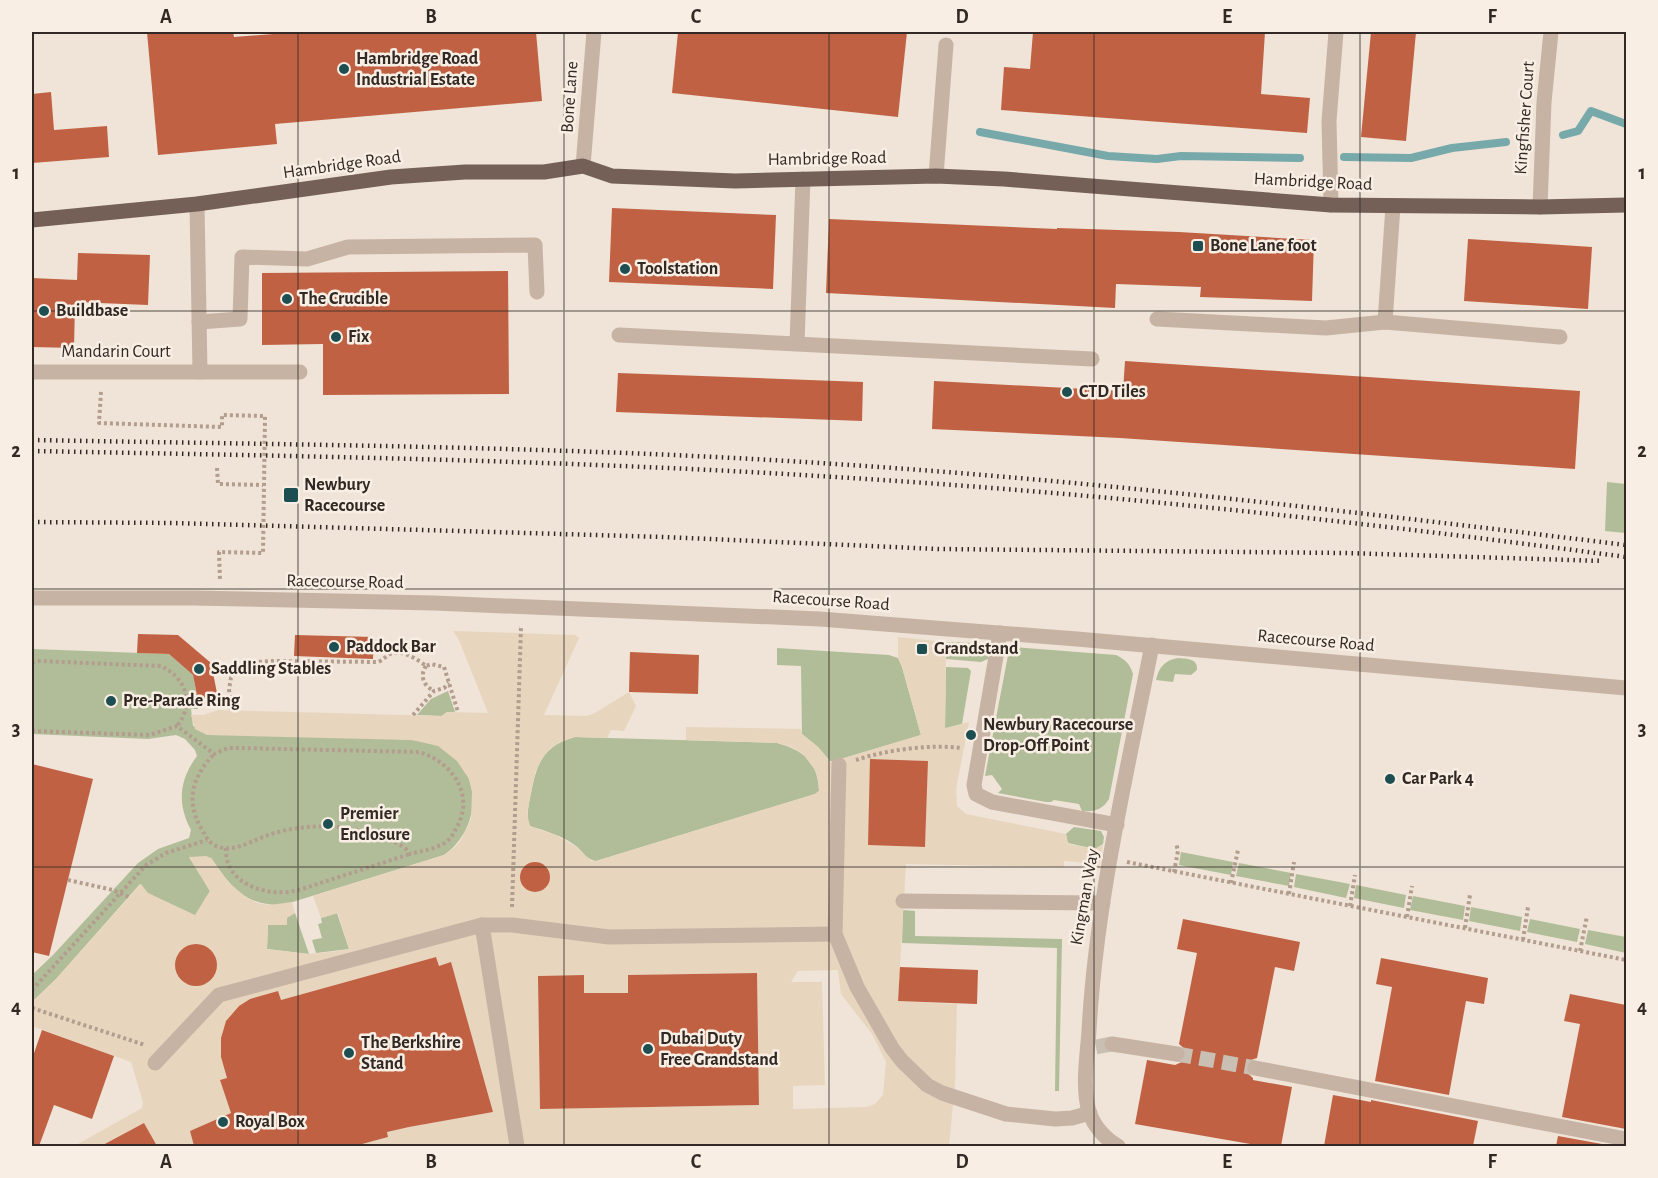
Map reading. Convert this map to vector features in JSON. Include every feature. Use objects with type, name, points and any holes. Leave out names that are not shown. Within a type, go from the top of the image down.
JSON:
[{"type":"main road","name":"Hambridge Road","points":[[32,220],[197,204],[391,177],[465,172],[544,172],[583,166],[612,176],[735,181],[936,176],[1004,179],[1331,205],[1540,207],[1626,205]]},
{"type":"street","name":"Bone Lane","points":[[583,166],[594,32]]},
{"type":"street","points":[[1331,205],[1329,121],[1336,32]]},
{"type":"street","name":"Kingfisher Court","points":[[1540,207],[1544,102],[1551,32]]},
{"type":"street","points":[[936,176],[946,45]]},
{"type":"street","points":[[797,343],[803,179]]},
{"type":"street","points":[[197,204],[200,372]]},
{"type":"street","points":[[1385,322],[1393,206]]},
{"type":"street","points":[[200,322],[240,319],[242,257],[307,259],[348,247],[535,245],[537,292]]},
{"type":"street","points":[[1157,319],[1326,328],[1385,322],[1560,337]]},
{"type":"street","points":[[619,335],[1092,359]]},
{"type":"street","name":"Mandarin Court","points":[[32,372],[300,372]]},
{"type":"street","name":"Racecourse Road","points":[[32,598],[194,598],[460,604],[809,618],[1152,645],[1626,688]]},
{"type":"street","points":[[1000,633],[974,785],[976,794],[992,802],[1117,825]]},
{"type":"street","name":"Kingman Way","points":[[1118,1146],[1102,1134],[1090,1113],[1085,1089],[1092,1047],[1095,946],[1152,645]]},
{"type":"street","points":[[839,765],[835,934],[857,987],[892,1048],[927,1085],[942,1093],[1006,1114],[1072,1119],[1090,1113]]},
{"type":"street","points":[[903,901],[1103,903]]},
{"type":"street","points":[[482,925],[517,1146]]},
{"type":"street","points":[[155,1063],[219,995],[482,925],[512,925],[609,937],[835,934]]},
{"type":"street","points":[[1112,1044],[1177,1054]]},
{"type":"street","points":[[1255,1068],[1626,1139]]},
{"type":"path","points":[[101,407],[99,423],[222,426],[222,415],[265,416],[263,553],[219,552],[220,582]]},
{"type":"path","points":[[217,468],[218,484],[264,484]]},
{"type":"path","points":[[509,627],[521,627],[512,925]]},
{"type":"path","points":[[231,710],[229,689],[231,678],[244,665],[255,662],[378,662],[389,655],[399,653],[413,657],[426,666]]},
{"type":"path","points":[[32,663],[160,666],[175,674],[187,694],[185,712],[177,726],[150,735],[32,731]]},
{"type":"path","points":[[426,666],[431,664],[444,667],[458,712]]},
{"type":"path","points":[[426,666],[423,680],[429,689],[434,691]]},
{"type":"path","points":[[413,716],[434,691],[444,688],[449,683]]},
{"type":"path","points":[[177,726],[214,754]]},
{"type":"path","points":[[839,765],[870,755],[910,750],[950,746],[980,749]]},
{"type":"path","points":[[226,848],[228,863],[240,879],[255,888],[276,893],[299,890],[439,846],[453,835],[462,816],[463,802],[460,785],[448,767],[419,752],[228,748],[214,754],[196,778],[191,797],[195,816],[207,840],[216,846],[238,847],[271,834],[295,828],[327,826],[354,829],[381,837],[407,849],[410,854]]},
{"type":"path","points":[[32,990],[146,865],[157,858],[207,840]]},
{"type":"path","points":[[1174,872],[1178,851],[1176,843]]},
{"type":"path","points":[[1232,883],[1238,850]]},
{"type":"path","points":[[1111,859],[1626,960]]},
{"type":"path","points":[[1289,894],[1294,862]]},
{"type":"path","points":[[1350,906],[1355,875]]},
{"type":"path","points":[[68,880],[120,892],[129,897]]},
{"type":"path","points":[[1407,917],[1412,886]]},
{"type":"path","points":[[1465,928],[1470,896]]},
{"type":"path","points":[[1523,940],[1528,907]]},
{"type":"path","points":[[1580,951],[1587,916]]},
{"type":"path","points":[[32,1008],[166,1052]]},
{"type":"green space","points":[[1607,482],[1626,484],[1626,533],[1605,531]]},
{"type":"green space","points":[[946,642],[972,643],[983,648],[990,658],[981,662],[946,659]]},
{"type":"green space","points":[[1014,647],[1116,655],[1130,668],[1133,674],[1109,799],[1101,808],[1094,811],[1082,811],[1079,804],[1054,800],[1046,802],[998,793],[1002,789],[992,775],[985,776],[1009,650]]},
{"type":"green space","points":[[777,648],[889,655],[898,658],[921,735],[830,761],[802,734],[801,666],[777,665]]},
{"type":"green space","name":"Premier Enclosure","points":[[32,649],[169,654],[193,675],[199,705],[198,709],[191,709],[193,726],[412,740],[439,746],[454,756],[464,769],[470,783],[473,799],[466,830],[457,844],[444,855],[283,905],[259,902],[249,898],[240,893],[225,878],[211,858],[189,857],[210,891],[195,916],[147,893],[140,884],[56,979],[32,1002],[32,975],[138,863],[158,849],[189,838],[191,830],[186,820],[182,792],[186,774],[197,756],[195,750],[185,739],[176,735],[148,739],[32,734]]},
{"type":"green space","points":[[1178,658],[1194,661],[1197,670],[1191,675],[1175,674],[1173,682],[1156,680],[1163,665]]},
{"type":"green space","points":[[946,667],[968,668],[971,671],[962,724],[945,729]]},
{"type":"green space","points":[[448,691],[455,712],[447,712],[442,716],[417,715],[431,699]]},
{"type":"green space","points":[[575,737],[777,743],[794,749],[807,759],[816,772],[819,791],[596,861],[571,842],[530,826],[528,821],[533,782],[539,764],[555,745]]},
{"type":"green space","points":[[1074,827],[1101,831],[1104,837],[1103,844],[1095,849],[1068,843],[1066,834]]},
{"type":"green space","points":[[1181,852],[1233,862],[1231,875],[1179,865]]},
{"type":"green space","points":[[1239,863],[1291,873],[1289,886],[1236,876]]},
{"type":"green space","points":[[1296,874],[1350,884],[1346,898],[1294,887]]},
{"type":"green space","points":[[1356,885],[1406,895],[1404,908],[1354,898]]},
{"type":"green space","points":[[1413,896],[1465,906],[1463,920],[1410,910]]},
{"type":"green space","points":[[1471,907],[1522,917],[1520,931],[1469,921]]},
{"type":"green space","points":[[903,910],[915,911],[915,936],[1062,939],[1059,1091],[1055,1091],[1057,948],[902,943]]},
{"type":"green space","points":[[295,913],[309,954],[267,949],[268,925]]},
{"type":"green space","points":[[337,913],[349,949],[316,953],[312,940],[322,938],[318,924],[322,923],[321,918]]},
{"type":"green space","points":[[1530,919],[1580,929],[1577,942],[1527,932]]},
{"type":"green space","points":[[1588,930],[1626,937],[1626,953],[1585,944]]},
{"type":"shaded area","points":[[453,631],[575,635],[579,638],[544,715],[587,716],[629,692],[636,706],[624,731],[611,730],[607,738],[575,737],[562,741],[550,748],[535,773],[527,814],[530,826],[555,835],[575,846],[591,861],[819,791],[815,770],[803,754],[792,747],[777,743],[686,740],[686,727],[801,729],[802,734],[830,761],[921,735],[898,658],[898,637],[946,642],[945,728],[969,722],[956,789],[957,806],[966,814],[1066,834],[1068,844],[1095,849],[1103,844],[1098,871],[1089,863],[1064,861],[1064,867],[906,864],[898,1001],[957,1004],[955,1085],[949,1146],[355,1146],[388,1137],[387,1132],[493,1112],[451,963],[439,966],[436,957],[281,1000],[278,991],[250,999],[239,1006],[226,1021],[221,1038],[221,1057],[227,1078],[220,1080],[231,1113],[190,1131],[194,1146],[157,1146],[144,1123],[101,1146],[79,1146],[78,1144],[142,1108],[143,1102],[131,1062],[32,1026],[32,1002],[56,979],[141,884],[148,893],[195,915],[210,891],[189,857],[206,856],[211,858],[229,883],[257,903],[270,905],[292,902],[295,913],[287,918],[287,925],[268,925],[267,949],[309,954],[339,951],[349,949],[338,913],[321,918],[313,896],[444,855],[461,840],[471,819],[472,791],[469,779],[457,761],[438,746],[412,740],[207,735],[195,729],[191,715],[203,715],[219,710],[441,716],[447,712],[488,713],[459,640]],"holes":[[[871,759],[928,761],[925,847],[868,845]],[[838,970],[841,994],[872,1034],[886,1062],[883,1095],[875,1104],[866,1107],[793,1109],[793,1086],[825,1085],[822,982],[791,982],[798,971]],[[757,973],[759,1105],[540,1109],[538,976],[584,975],[584,993],[628,993],[628,975]]]},
{"type":"building","name":"Hambridge Road Industrial Estate","points":[[147,32],[233,32],[234,37],[299,32],[536,32],[542,101],[275,124],[277,144],[158,155]]},
{"type":"building","points":[[678,32],[907,32],[898,117],[672,93]]},
{"type":"building","points":[[1033,32],[1265,32],[1261,94],[1310,98],[1307,133],[1001,110],[1004,67],[1030,69]]},
{"type":"building","points":[[1371,32],[1416,32],[1406,141],[1361,137]]},
{"type":"building","points":[[51,92],[54,130],[107,126],[109,157],[32,163],[32,94]]},
{"type":"building","points":[[612,208],[776,215],[773,289],[609,282]]},
{"type":"building","points":[[829,219],[1179,232],[1314,240],[1312,301],[1200,297],[1201,287],[1116,284],[1115,308],[826,293]]},
{"type":"building","points":[[1468,239],[1592,247],[1588,309],[1464,301]]},
{"type":"building","points":[[78,253],[150,255],[148,305],[75,302],[74,348],[32,347],[32,278],[77,280]]},
{"type":"building","points":[[508,271],[509,394],[323,395],[323,344],[262,345],[262,273]]},
{"type":"building","points":[[1125,361],[1580,391],[1575,469],[1120,438],[932,429],[934,381],[1123,391]]},
{"type":"building","points":[[618,373],[863,382],[862,421],[616,412]]},
{"type":"building","name":"Saddling Stables","points":[[138,634],[178,635],[211,663],[219,703],[199,705],[193,675],[169,654],[137,653]]},
{"type":"building","name":"Paddock Bar","points":[[295,635],[374,637],[373,659],[294,656]]},
{"type":"building","points":[[630,652],[699,655],[698,694],[629,692]]},
{"type":"building","points":[[870,759],[928,761],[925,847],[868,845]]},
{"type":"building","points":[[32,764],[93,779],[49,956],[32,952]]},
{"type":"building","points":[[535,862],[541,863],[549,871],[549,883],[541,891],[535,892],[529,891],[521,883],[520,877],[521,871],[529,863]]},
{"type":"building","points":[[1183,919],[1300,942],[1294,971],[1275,967],[1257,1058],[1248,1061],[1245,1067],[1253,1080],[1292,1087],[1281,1146],[1262,1146],[1135,1124],[1147,1060],[1175,1065],[1184,1061],[1186,1056],[1186,1050],[1179,1044],[1197,953],[1177,949]]},
{"type":"building","points":[[196,944],[204,945],[211,950],[216,957],[216,973],[211,980],[204,985],[196,986],[188,985],[181,980],[176,973],[175,965],[176,957],[181,950],[188,945]]},
{"type":"building","name":"The Berkshire Stand","points":[[436,957],[439,966],[451,962],[493,1112],[387,1132],[388,1137],[355,1146],[194,1146],[190,1131],[231,1113],[220,1080],[227,1078],[221,1057],[221,1038],[226,1021],[239,1006],[250,999],[278,991],[281,1000]]},
{"type":"building","points":[[1381,958],[1488,978],[1484,1004],[1466,1001],[1449,1095],[1375,1081],[1392,987],[1376,984]]},
{"type":"building","points":[[900,967],[978,970],[977,1004],[898,1001]]},
{"type":"building","name":"Dubai Duty Free Grandstand","points":[[757,973],[759,1105],[540,1109],[538,976],[584,975],[584,993],[628,993],[628,975]]},
{"type":"building","points":[[1570,994],[1626,1005],[1626,1129],[1562,1117],[1580,1024],[1564,1021]]},
{"type":"building","points":[[42,1030],[114,1056],[92,1119],[54,1105],[39,1146],[32,1146],[32,1059]]},
{"type":"building","points":[[1333,1095],[1478,1121],[1473,1146],[1324,1146]]},
{"type":"building","points":[[144,1123],[157,1146],[101,1146]]},
{"type":"building","points":[[1558,1136],[1613,1146],[1556,1146]]},
{"type":"waterway","points":[[1563,135],[1578,131],[1591,111],[1626,124]]},
{"type":"waterway","points":[[980,132],[1108,156],[1157,159],[1181,156],[1300,158]]},
{"type":"waterway","points":[[1344,157],[1411,158],[1452,148],[1506,142]]},
{"type":"tunnel","points":[[1096,1047],[1112,1044]]},
{"type":"tunnel","points":[[1177,1054],[1255,1068]]},
{"type":"railway","points":[[32,440],[534,450],[835,464],[1132,489],[1626,545]]},
{"type":"railway","points":[[32,451],[534,463],[735,471],[934,484],[1232,510],[1626,557]]},
{"type":"railway","points":[[32,522],[172,523],[663,537],[939,549],[1346,553],[1603,561]]},
{"type":"place","name":"Hambridge Road Industrial Estate","points":[[344,69]]},
{"type":"place","name":"Bone Lane foot","points":[[1198,246]]},
{"type":"place","name":"Toolstation","points":[[625,269]]},
{"type":"place","name":"The Crucible","points":[[287,299]]},
{"type":"place","name":"Buildbase","points":[[44,311]]},
{"type":"place","name":"Fix","points":[[336,337]]},
{"type":"place","name":"CTD Tiles","points":[[1067,392]]},
{"type":"place","name":"Newbury Racecourse","points":[[291,495]]},
{"type":"place","name":"Paddock Bar","points":[[334,647]]},
{"type":"place","name":"Grandstand","points":[[922,649]]},
{"type":"place","name":"Saddling Stables","points":[[199,669]]},
{"type":"place","name":"Pre-Parade Ring","points":[[111,701]]},
{"type":"place","name":"Newbury Racecourse Drop-Off Point","points":[[971,735]]},
{"type":"place","name":"Car Park 4","points":[[1390,779]]},
{"type":"place","name":"Premier Enclosure","points":[[328,824]]},
{"type":"place","name":"Dubai Duty Free Grandstand","points":[[648,1049]]},
{"type":"place","name":"The Berkshire Stand","points":[[349,1053]]},
{"type":"place","name":"Royal Box","points":[[223,1122]]}]
